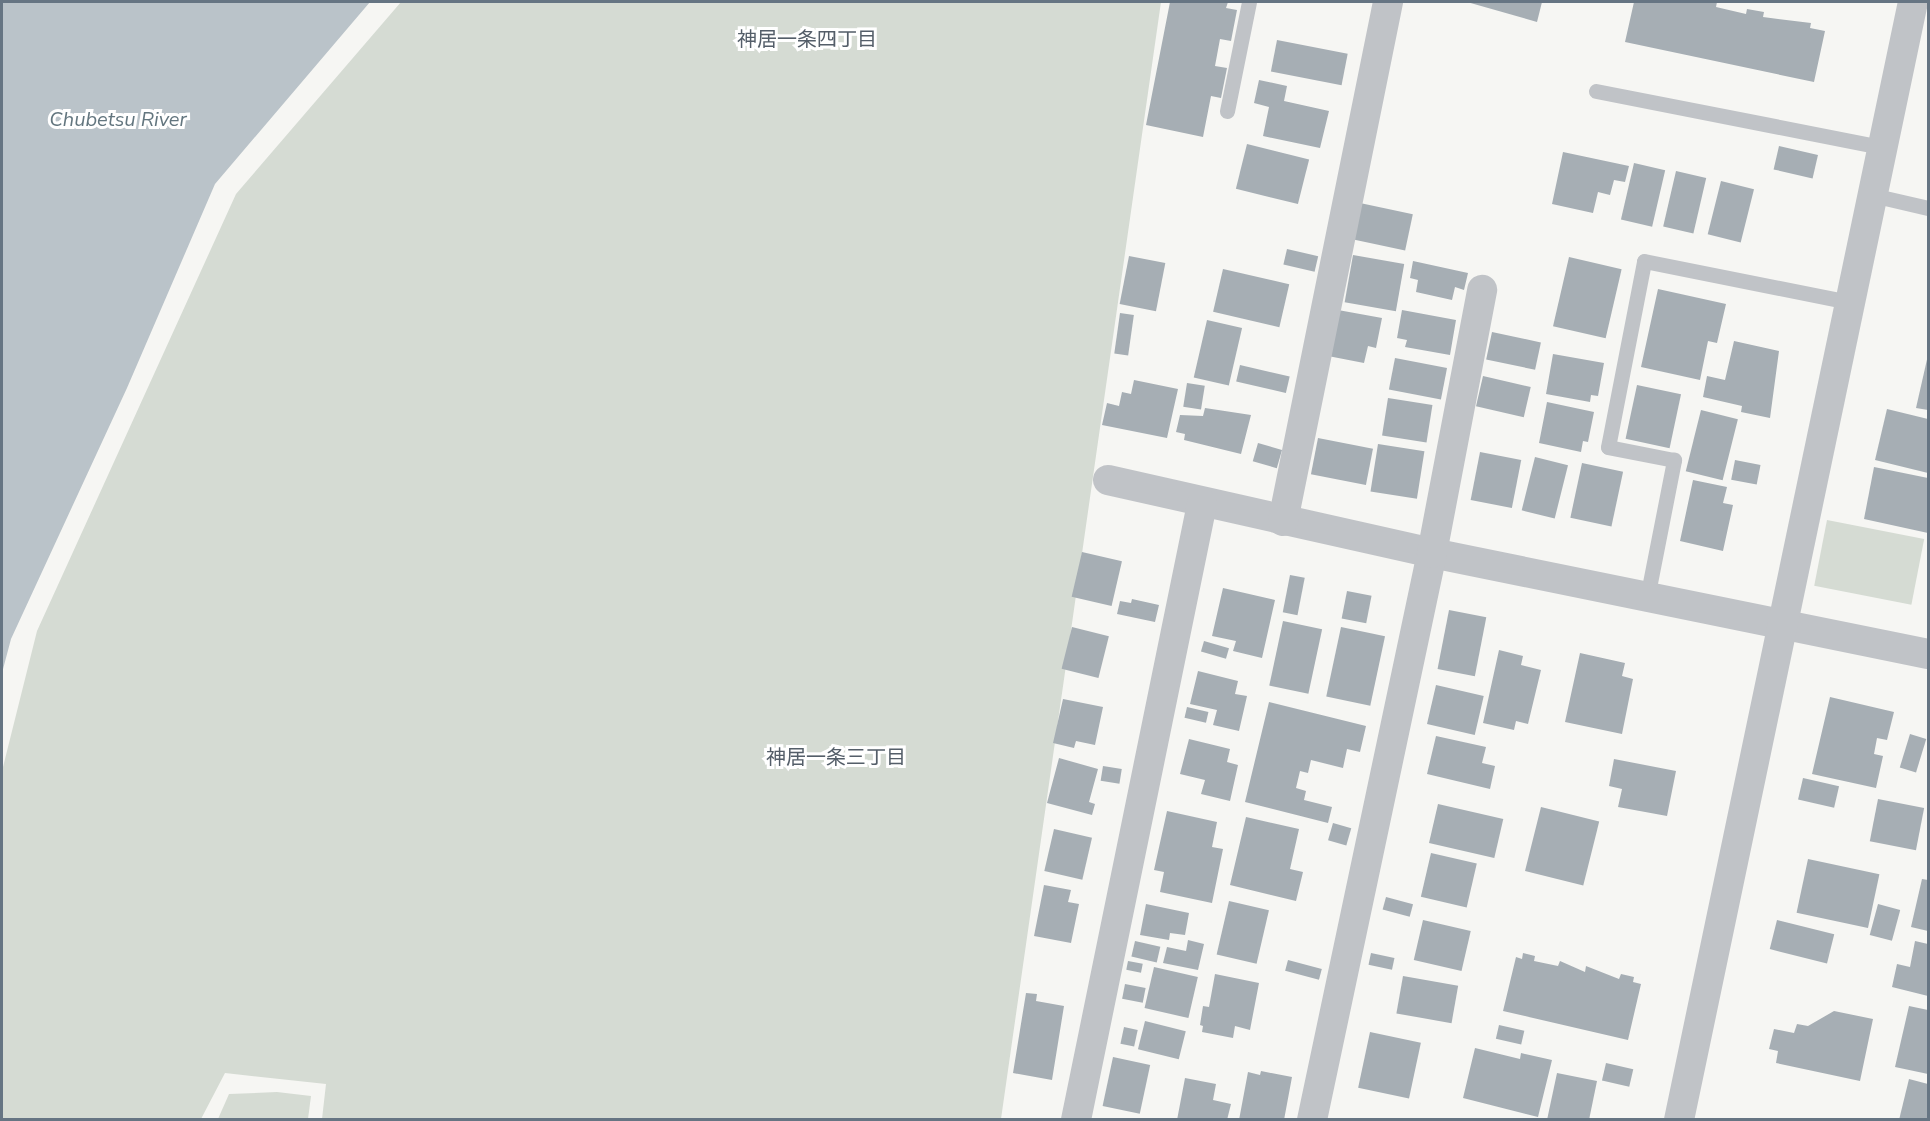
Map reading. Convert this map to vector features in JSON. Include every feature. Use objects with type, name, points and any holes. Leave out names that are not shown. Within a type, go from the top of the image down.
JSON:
[{"type":"street","points":[[1283,521],[1388,2]]},
{"type":"street","points":[[1679,1119],[1913,2]]},
{"type":"street","points":[[1312,1119],[1432,553],[1482,290]]},
{"type":"street","points":[[1108,480],[1202,504],[1432,553],[1929,654]]},
{"type":"street","points":[[1076,1119],[1202,504]]},
{"type":"lane","points":[[1227,111],[1249,2]]},
{"type":"lane","points":[[1596,91],[1882,147]]},
{"type":"lane","points":[[1872,195],[1929,208]]},
{"type":"lane","points":[[1647,597],[1674,460],[1608,447],[1644,261],[1850,302]]},
{"type":"shaded area","points":[[401,2],[1161,2],[1001,1119],[322,1119],[326,1084],[225,1073],[201,1119],[2,1120],[2,771],[37,631],[236,194]]},
{"type":"shaded area","points":[[1827,520],[1924,539],[1911,605],[1814,586]]},
{"type":"shaded area","points":[[277,1092],[311,1096],[308,1119],[218,1119],[229,1094]]},
{"type":"water","name":"Chubetsu River","points":[[2,2],[370,2],[215,184],[127,388],[11,639],[2,673]]},
{"type":"building","points":[[1170,2],[1228,2],[1226,8],[1237,10],[1231,41],[1220,39],[1215,66],[1227,68],[1221,98],[1211,96],[1203,137],[1146,125]]},
{"type":"building","points":[[1467,2],[1542,2],[1537,22]]},
{"type":"building","points":[[1634,2],[1717,2],[1716,7],[1746,14],[1747,9],[1764,12],[1763,17],[1811,23],[1810,28],[1825,31],[1814,82],[1625,42]]},
{"type":"building","points":[[1277,40],[1348,54],[1342,85],[1271,71]]},
{"type":"building","points":[[1259,80],[1287,86],[1284,101],[1329,111],[1320,148],[1263,136],[1269,107],[1254,103]]},
{"type":"building","points":[[1247,144],[1309,159],[1298,204],[1236,189]]},
{"type":"building","points":[[1779,146],[1818,155],[1813,178],[1774,169]]},
{"type":"building","points":[[1563,152],[1629,166],[1625,182],[1614,180],[1610,195],[1598,192],[1593,213],[1552,204]]},
{"type":"building","points":[[1634,163],[1665,170],[1652,227],[1621,220]]},
{"type":"building","points":[[1676,171],[1706,178],[1693,234],[1663,227]]},
{"type":"building","points":[[1721,181],[1754,189],[1741,243],[1708,234]]},
{"type":"building","points":[[1360,203],[1413,214],[1405,250],[1352,239]]},
{"type":"building","points":[[1287,249],[1318,256],[1315,272],[1283,265]]},
{"type":"building","points":[[1353,255],[1404,264],[1396,311],[1345,302]]},
{"type":"building","points":[[1129,256],[1165,263],[1156,311],[1120,304]]},
{"type":"building","points":[[1569,257],[1622,269],[1606,338],[1553,326]]},
{"type":"building","points":[[1413,261],[1468,273],[1464,290],[1455,287],[1452,300],[1416,292],[1418,280],[1410,278]]},
{"type":"building","points":[[1223,269],[1289,284],[1279,327],[1213,312]]},
{"type":"building","points":[[1658,289],[1726,304],[1717,343],[1708,341],[1700,380],[1641,367]]},
{"type":"building","points":[[1338,310],[1382,318],[1376,348],[1368,346],[1364,363],[1328,356]]},
{"type":"building","points":[[1402,310],[1456,320],[1450,355],[1405,347],[1407,340],[1397,338]]},
{"type":"building","points":[[1120,313],[1134,315],[1128,356],[1114,354]]},
{"type":"building","points":[[1207,320],[1242,328],[1229,386],[1194,377]]},
{"type":"building","points":[[1492,332],[1541,342],[1535,370],[1486,359]]},
{"type":"building","points":[[1734,341],[1779,351],[1770,418],[1741,412],[1742,406],[1703,397],[1707,376],[1725,380]]},
{"type":"building","points":[[1553,354],[1604,363],[1598,396],[1591,395],[1590,402],[1546,394]]},
{"type":"building","points":[[1928,355],[1928,410],[1916,408]]},
{"type":"building","points":[[1395,358],[1447,368],[1441,400],[1389,389]]},
{"type":"building","points":[[1240,365],[1290,376],[1286,393],[1236,382]]},
{"type":"building","points":[[1483,376],[1531,387],[1524,417],[1476,406]]},
{"type":"building","points":[[1134,380],[1178,389],[1167,438],[1102,425],[1107,403],[1119,406],[1122,392],[1131,394]]},
{"type":"building","points":[[1187,383],[1205,386],[1201,410],[1183,407]]},
{"type":"building","points":[[1637,385],[1681,394],[1670,448],[1626,439]]},
{"type":"building","points":[[1388,398],[1432,405],[1427,443],[1382,436]]},
{"type":"building","points":[[1547,402],[1594,412],[1588,442],[1583,441],[1581,452],[1539,443]]},
{"type":"building","points":[[1205,408],[1251,415],[1241,454],[1184,440],[1185,434],[1176,432],[1180,415],[1203,416]]},
{"type":"building","points":[[1887,409],[1928,419],[1928,473],[1875,460]]},
{"type":"building","points":[[1701,410],[1738,419],[1723,480],[1686,471]]},
{"type":"building","points":[[1318,438],[1373,449],[1366,485],[1311,474]]},
{"type":"building","points":[[1258,443],[1282,450],[1277,468],[1253,461]]},
{"type":"building","points":[[1378,444],[1424,451],[1417,499],[1370,491]]},
{"type":"building","points":[[1480,452],[1521,460],[1512,508],[1471,500]]},
{"type":"building","points":[[1535,457],[1568,465],[1555,519],[1522,510]]},
{"type":"building","points":[[1735,460],[1761,465],[1757,485],[1731,480]]},
{"type":"building","points":[[1582,463],[1623,472],[1611,527],[1570,518]]},
{"type":"building","points":[[1874,467],[1928,478],[1928,533],[1864,519]]},
{"type":"building","points":[[1693,480],[1727,487],[1723,503],[1733,505],[1723,551],[1680,541]]},
{"type":"building","points":[[1082,552],[1122,561],[1112,606],[1072,597]]},
{"type":"building","points":[[1290,575],[1305,578],[1297,615],[1283,612]]},
{"type":"building","points":[[1223,588],[1275,600],[1262,658],[1233,651],[1236,641],[1212,636]]},
{"type":"building","points":[[1347,591],[1372,596],[1366,623],[1342,618]]},
{"type":"building","points":[[1132,599],[1159,605],[1155,622],[1117,614],[1120,601],[1131,603]]},
{"type":"building","points":[[1449,610],[1486,617],[1475,676],[1438,669]]},
{"type":"building","points":[[1283,621],[1322,629],[1308,694],[1269,686]]},
{"type":"building","points":[[1072,627],[1109,636],[1098,678],[1062,669]]},
{"type":"building","points":[[1341,627],[1385,636],[1370,706],[1326,696]]},
{"type":"building","points":[[1204,641],[1229,648],[1226,659],[1201,652]]},
{"type":"building","points":[[1499,650],[1523,656],[1521,665],[1541,670],[1528,724],[1516,721],[1514,730],[1483,723]]},
{"type":"building","points":[[1580,653],[1625,663],[1622,676],[1633,679],[1622,734],[1565,722]]},
{"type":"building","points":[[1198,671],[1238,681],[1235,694],[1247,696],[1239,731],[1213,725],[1217,710],[1190,704]]},
{"type":"building","points":[[1436,685],[1484,696],[1475,735],[1427,724]]},
{"type":"building","points":[[1830,697],[1894,712],[1887,740],[1877,738],[1874,754],[1883,756],[1876,788],[1812,774]]},
{"type":"building","points":[[1063,699],[1103,707],[1095,745],[1076,741],[1074,748],[1053,743]]},
{"type":"building","points":[[1269,702],[1366,726],[1360,752],[1347,749],[1343,768],[1311,760],[1308,773],[1300,771],[1296,788],[1306,791],[1304,800],[1332,807],[1328,823],[1245,802]]},
{"type":"building","points":[[1187,707],[1208,712],[1206,723],[1185,718]]},
{"type":"building","points":[[1910,734],[1926,739],[1916,772],[1900,767]]},
{"type":"building","points":[[1436,736],[1486,747],[1482,763],[1495,766],[1490,789],[1427,774]]},
{"type":"building","points":[[1189,739],[1230,749],[1227,762],[1238,765],[1230,801],[1201,794],[1205,780],[1180,774]]},
{"type":"building","points":[[1059,758],[1098,769],[1089,802],[1095,804],[1092,815],[1047,803]]},
{"type":"building","points":[[1614,759],[1676,771],[1667,816],[1618,807],[1622,789],[1609,786]]},
{"type":"building","points":[[1103,766],[1122,769],[1119,784],[1101,781]]},
{"type":"building","points":[[1803,778],[1839,786],[1834,808],[1798,799]]},
{"type":"building","points":[[1878,799],[1924,808],[1916,850],[1870,841]]},
{"type":"building","points":[[1438,804],[1503,819],[1494,858],[1429,843]]},
{"type":"building","points":[[1541,807],[1599,822],[1583,886],[1525,871]]},
{"type":"building","points":[[1167,811],[1217,822],[1212,847],[1223,849],[1212,903],[1160,892],[1164,872],[1154,870]]},
{"type":"building","points":[[1246,817],[1299,829],[1290,869],[1303,872],[1296,901],[1230,885]]},
{"type":"building","points":[[1333,823],[1351,828],[1346,846],[1328,840]]},
{"type":"building","points":[[1054,829],[1092,838],[1082,880],[1044,871]]},
{"type":"building","points":[[1431,853],[1477,864],[1467,907],[1421,897]]},
{"type":"building","points":[[1808,859],[1879,874],[1868,928],[1797,913]]},
{"type":"building","points":[[1922,879],[1928,880],[1928,931],[1911,927]]},
{"type":"building","points":[[1044,885],[1071,890],[1068,902],[1079,904],[1071,943],[1034,936]]},
{"type":"building","points":[[1386,897],[1413,904],[1410,917],[1383,910]]},
{"type":"building","points":[[1229,901],[1269,910],[1257,964],[1217,955]]},
{"type":"building","points":[[1146,904],[1189,913],[1185,935],[1170,933],[1169,940],[1140,935]]},
{"type":"building","points":[[1878,904],[1900,910],[1892,941],[1870,935]]},
{"type":"building","points":[[1423,920],[1471,931],[1462,971],[1414,960]]},
{"type":"building","points":[[1777,920],[1834,934],[1827,963],[1770,949]]},
{"type":"building","points":[[1188,940],[1204,944],[1198,970],[1163,963],[1167,947],[1186,951]]},
{"type":"building","points":[[1135,941],[1160,947],[1157,962],[1131,957]]},
{"type":"building","points":[[1915,941],[1928,944],[1928,996],[1892,987],[1897,964],[1910,967]]},
{"type":"building","points":[[1371,953],[1394,958],[1392,970],[1369,965]]},
{"type":"building","points":[[1523,953],[1535,956],[1534,961],[1558,966],[1560,961],[1585,972],[1586,966],[1619,979],[1621,974],[1634,977],[1633,982],[1641,984],[1628,1040],[1503,1011],[1516,957],[1522,959]]},
{"type":"building","points":[[1288,960],[1322,969],[1319,980],[1285,971]]},
{"type":"building","points":[[1128,961],[1143,964],[1141,973],[1126,970]]},
{"type":"building","points":[[1154,967],[1198,977],[1188,1018],[1145,1008]]},
{"type":"building","points":[[1215,974],[1259,983],[1250,1030],[1235,1026],[1233,1038],[1202,1032],[1203,1026],[1200,1025],[1203,1006],[1209,1007]]},
{"type":"building","points":[[1403,976],[1458,986],[1452,1023],[1396,1013]]},
{"type":"building","points":[[1125,984],[1146,988],[1143,1003],[1122,999]]},
{"type":"building","points":[[1026,993],[1037,994],[1036,1001],[1064,1006],[1052,1080],[1013,1073]]},
{"type":"building","points":[[1909,1006],[1928,1010],[1928,1074],[1895,1067]]},
{"type":"building","points":[[1834,1011],[1873,1019],[1860,1081],[1776,1063],[1778,1051],[1769,1049],[1774,1029],[1794,1033],[1797,1024],[1808,1026]]},
{"type":"building","points":[[1145,1021],[1186,1031],[1179,1059],[1138,1049]]},
{"type":"building","points":[[1499,1025],[1524,1031],[1521,1044],[1496,1039]]},
{"type":"building","points":[[1124,1027],[1138,1030],[1134,1047],[1120,1044]]},
{"type":"building","points":[[1370,1032],[1421,1043],[1409,1099],[1358,1088]]},
{"type":"building","points":[[1475,1048],[1520,1059],[1521,1053],[1552,1060],[1538,1117],[1463,1098]]},
{"type":"building","points":[[1113,1057],[1150,1065],[1140,1114],[1103,1106]]},
{"type":"building","points":[[1606,1063],[1633,1069],[1629,1087],[1602,1081]]},
{"type":"building","points":[[1261,1071],[1292,1077],[1284,1120],[1239,1120],[1248,1072],[1260,1075]]},
{"type":"building","points":[[1557,1073],[1597,1081],[1589,1120],[1547,1120]]},
{"type":"building","points":[[1185,1078],[1216,1084],[1213,1100],[1231,1104],[1227,1120],[1177,1120]]},
{"type":"building","points":[[1909,1079],[1928,1084],[1928,1120],[1899,1120]]},
{"type":"district","name":"神居一条四丁目","points":[[807,39]]},
{"type":"district","name":"神居一条三丁目","points":[[836,757]]}]
